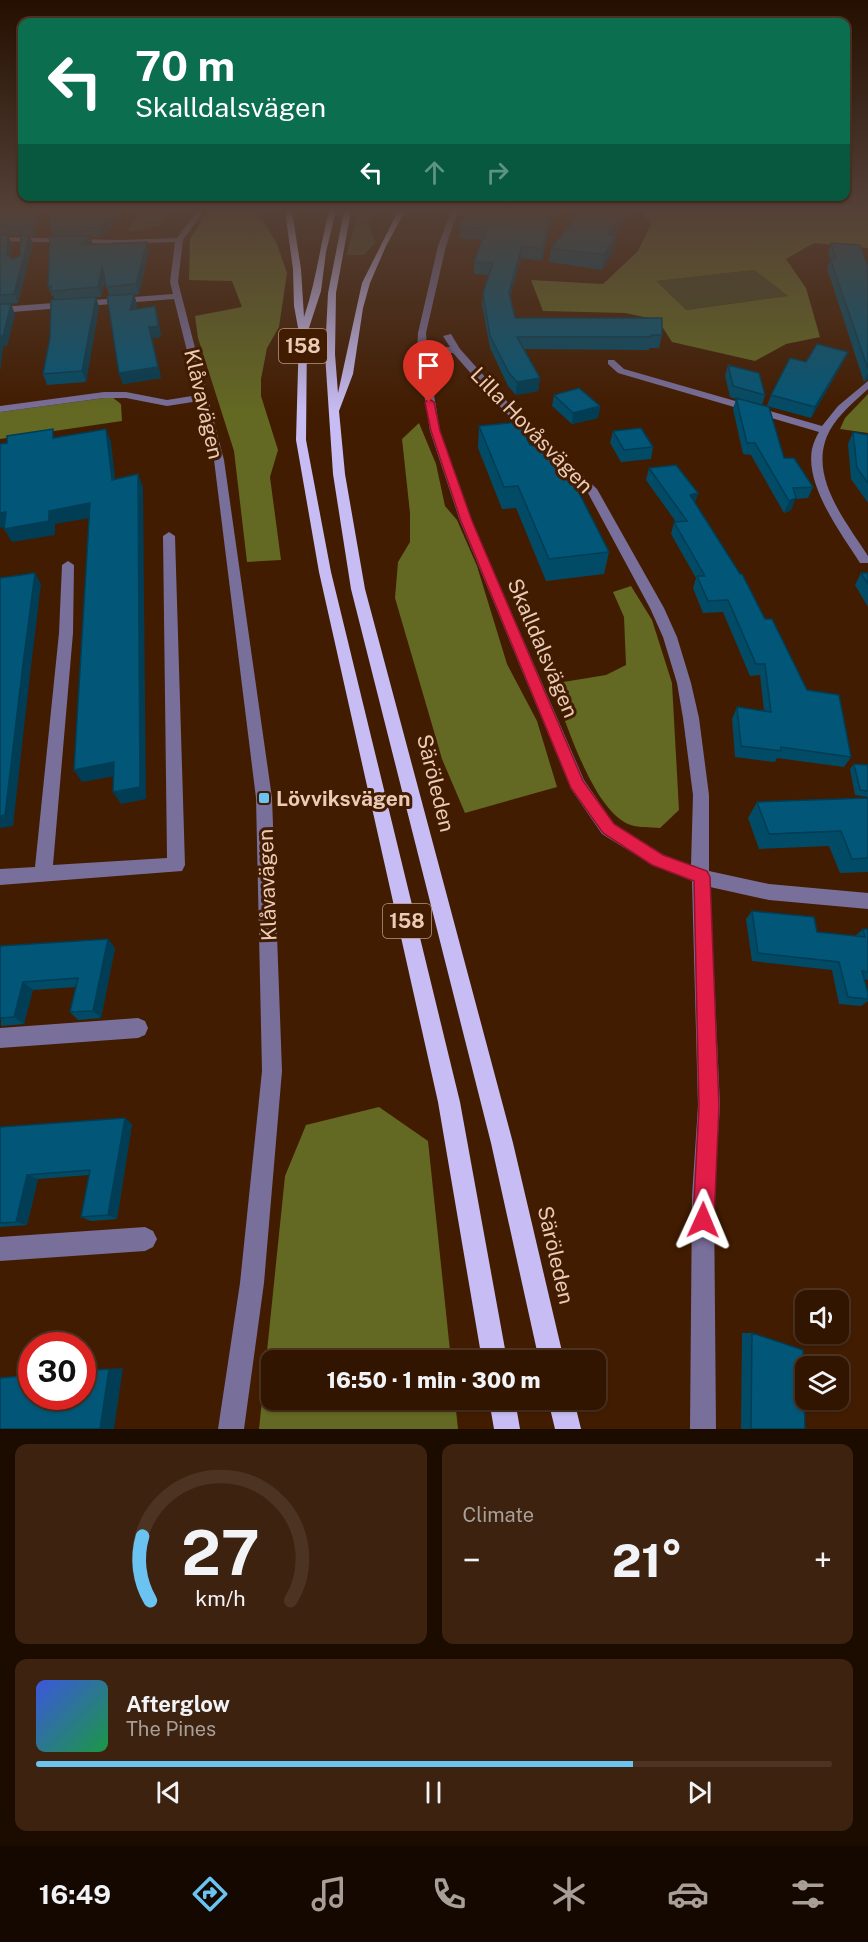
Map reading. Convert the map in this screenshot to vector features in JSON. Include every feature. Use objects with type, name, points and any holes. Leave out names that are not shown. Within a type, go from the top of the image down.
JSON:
[{"type":"main road","name":"158","points":[[297,278],[298,306],[303,334],[301,440],[325,572],[449,1102],[493,1350]]},
{"type":"main road","name":"158","points":[[303,334],[317,291],[319,278]]},
{"type":"main road","name":"Säröleden","points":[[336,278],[330,326],[334,411],[339,474],[358,588],[502,1143],[550,1350]]},
{"type":"main road","name":"158","points":[[334,411],[345,394],[360,306],[368,278]]},
{"type":"main road","points":[[504,1410],[507,1429]]},
{"type":"main road","points":[[563,1410],[568,1429]]},
{"type":"street","name":"Klåvavägen","points":[[174,278],[219,460],[222,502],[228,527],[264,798],[272,1071],[252,1282],[231,1429]]},
{"type":"street","name":"Skalldalsvägen","points":[[436,278],[425,316],[422,350],[435,431],[466,521],[577,784],[608,829],[658,860],[702,877],[769,892],[868,901]]},
{"type":"street","points":[[0,310],[178,296]]},
{"type":"street","name":"Lilla Hovåsvägen","points":[[422,350],[452,343],[508,410],[593,491],[643,580],[666,627],[684,683],[692,718],[701,795],[699,843],[709,1107],[703,1196],[703,1429]]},
{"type":"street","points":[[611,362],[621,371],[823,430]]},
{"type":"street","points":[[864,560],[821,489],[816,459],[823,430],[833,416],[868,384]]},
{"type":"street","points":[[0,409],[104,395],[126,395],[167,403],[204,397]]},
{"type":"street","points":[[0,877],[176,865],[169,536]]},
{"type":"street","points":[[43,875],[66,633],[68,565]]},
{"type":"street","points":[[0,1038],[138,1028]]},
{"type":"street","points":[[0,1249],[145,1239]]},
{"type":"green space","points":[[189,278],[286,278],[279,327],[267,348],[261,379],[261,396],[278,450],[270,477],[281,560],[247,562],[234,451],[198,338],[195,316],[242,307],[232,281],[189,280]]},
{"type":"green space","points":[[610,278],[686,278],[656,281],[686,310],[788,296],[764,278],[799,278],[806,288],[820,337],[786,344],[755,361],[672,342],[658,320],[625,313],[543,311],[531,280],[603,284]]},
{"type":"green space","points":[[685,278],[764,278],[788,296],[685,310],[655,281]]},
{"type":"green space","points":[[868,394],[868,433],[840,429],[845,418]]},
{"type":"green space","points":[[112,397],[121,404],[122,421],[0,439],[0,412]]},
{"type":"green space","points":[[419,423],[436,464],[445,506],[457,520],[477,566],[507,664],[537,721],[557,787],[465,813],[442,759],[395,598],[398,562],[410,542],[410,513],[402,439]]},
{"type":"green space","points":[[631,586],[652,620],[672,683],[679,810],[660,828],[628,824],[615,815],[602,800],[581,761],[551,684],[606,675],[626,665],[624,617],[613,592]]},
{"type":"green space","points":[[379,1107],[428,1141],[450,1350],[267,1350],[285,1176],[306,1125]]},
{"type":"green space","points":[[261,1410],[456,1410],[458,1429],[259,1429]]},
{"type":"building","points":[[0,278],[18,278],[14,294],[0,295]]},
{"type":"building","points":[[48,278],[100,278],[98,287],[51,291],[51,286],[48,287]]},
{"type":"building","points":[[104,278],[138,278],[136,284],[106,287]]},
{"type":"building","points":[[488,278],[513,278],[509,292],[515,318],[662,318],[662,335],[651,335],[651,337],[517,337],[540,378],[517,382],[509,373],[490,336],[483,293]]},
{"type":"building","points":[[837,278],[868,278],[868,369]]},
{"type":"building","points":[[134,294],[130,310],[155,306],[158,326],[149,327],[158,367],[119,373],[107,296]]},
{"type":"building","points":[[96,297],[82,371],[43,374],[50,338],[51,300]]},
{"type":"building","points":[[0,304],[11,304],[3,336],[0,336]]},
{"type":"building","points":[[817,344],[848,352],[815,407],[771,395],[790,358],[806,362]]},
{"type":"building","points":[[728,365],[759,373],[765,395],[733,386]]},
{"type":"building","points":[[579,388],[600,406],[573,413],[554,395]]},
{"type":"building","points":[[736,398],[769,407],[784,458],[794,458],[813,487],[793,488],[796,498],[789,501],[755,443],[747,443]]},
{"type":"building","points":[[519,422],[530,445],[539,444],[544,454],[549,454],[555,466],[565,465],[609,552],[549,559],[518,486],[504,487],[479,426]]},
{"type":"building","points":[[641,428],[653,447],[624,450],[613,431]]},
{"type":"building","points":[[53,429],[53,438],[106,429],[112,480],[138,474],[140,787],[113,792],[114,762],[74,770],[90,503],[49,511],[49,521],[4,529],[6,512],[0,513],[0,444],[7,443],[7,436]]},
{"type":"building","points":[[853,432],[868,435],[868,483],[857,468]]},
{"type":"building","points":[[676,465],[698,493],[690,495],[742,574],[765,619],[772,619],[807,690],[839,695],[851,757],[781,747],[781,751],[741,746],[737,707],[771,712],[765,664],[756,664],[728,600],[708,601],[697,576],[705,576],[674,522],[687,521],[649,468]]},
{"type":"building","points":[[35,573],[5,815],[0,816],[0,578]]},
{"type":"building","points":[[861,573],[868,573],[868,584]]},
{"type":"building","points":[[854,764],[868,765],[868,791],[860,790]]},
{"type":"building","points":[[868,798],[868,858],[852,859],[841,831],[769,834],[757,802]]},
{"type":"building","points":[[752,911],[814,917],[817,932],[865,937],[863,929],[868,929],[868,972],[862,971],[868,999],[848,997],[839,962],[758,953]]},
{"type":"building","points":[[108,939],[93,1011],[70,1012],[78,978],[23,982],[14,1017],[0,1018],[0,946]]},
{"type":"building","points":[[125,1118],[108,1215],[81,1217],[90,1170],[27,1175],[16,1222],[0,1223],[0,1127]]},
{"type":"building","points":[[752,1333],[803,1350],[803,1356],[795,1356],[795,1410],[805,1410],[805,1429],[751,1429]]},
{"type":"building","points":[[109,1369],[100,1429],[0,1429],[0,1378],[18,1376],[18,1410],[96,1410],[96,1370]]},
{"type":"place","name":"Lövviksvägen","points":[[264,798]]},
{"type":"route","points":[[429,402],[435,431],[466,521],[577,784],[608,829],[658,860],[702,877],[702,939],[709,1107],[703,1220]]}]
